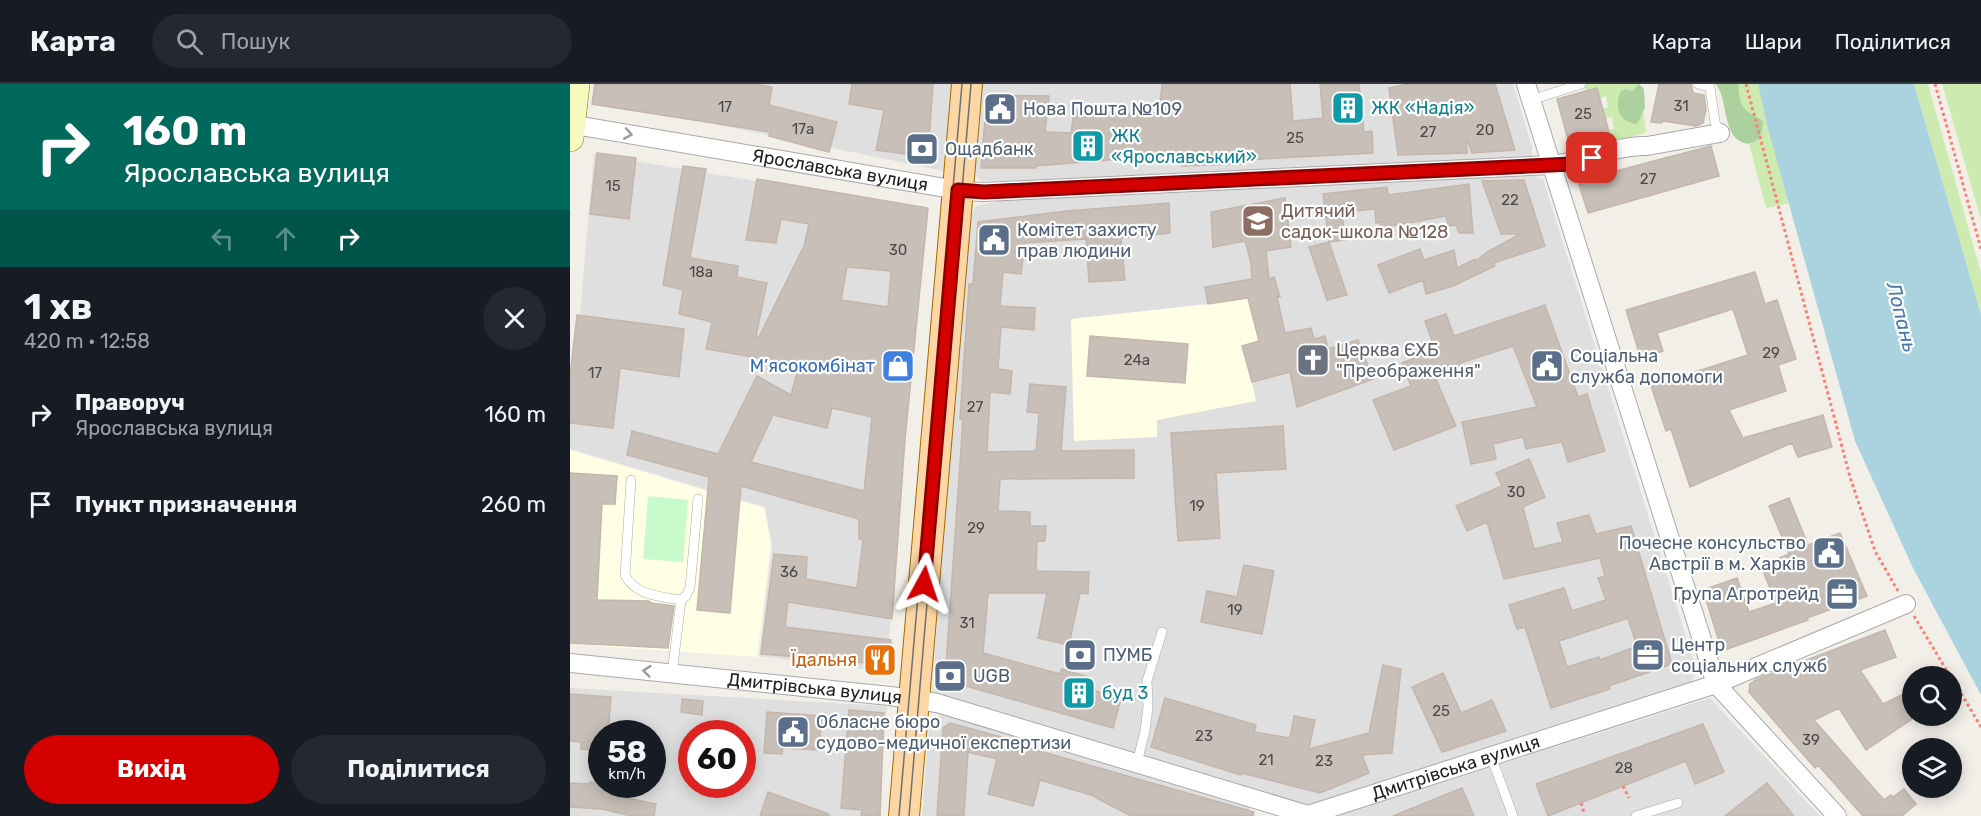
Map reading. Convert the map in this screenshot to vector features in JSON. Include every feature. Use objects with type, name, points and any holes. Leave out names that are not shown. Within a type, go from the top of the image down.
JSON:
[{"type":"main road","points":[[904,816],[967,84]]},
{"type":"street","points":[[570,129],[576,84]]},
{"type":"street","points":[[1528,92],[1716,684],[1838,816]]},
{"type":"street","name":"Ярославська вулиця","points":[[570,129],[958,190],[984,192],[1571,164],[1635,146],[1647,146],[1720,133]]},
{"type":"street","name":"Дмитрівська вулиця","points":[[570,663],[937,703],[1137,763],[1261,808],[1308,815],[1716,684],[1906,604]]},
{"type":"lane","points":[[1528,92],[1581,84]]},
{"type":"lane","points":[[1698,84],[1710,87],[1715,122],[1720,133]]},
{"type":"lane","points":[[631,480],[625,575],[630,584],[639,591],[681,600],[687,596],[690,588],[698,499]]},
{"type":"lane","points":[[672,674],[681,600]]},
{"type":"lane","points":[[1137,763],[1148,707],[1147,681],[1162,632]]},
{"type":"lane","points":[[1491,756],[1513,816]]},
{"type":"lane","points":[[1636,816],[1678,803]]},
{"type":"path","points":[[1746,84],[1850,477],[1875,551],[1944,666]]},
{"type":"path","points":[[1935,84],[1981,249]]},
{"type":"path","points":[[1962,696],[1981,728]]},
{"type":"path","points":[[1623,786],[1629,798]]},
{"type":"path","points":[[1581,803],[1584,813]]},
{"type":"shaded area","points":[[603,84],[951,84],[944,171],[601,101]]},
{"type":"shaded area","points":[[979,84],[1513,84],[1532,153],[1531,158],[1182,177],[981,181],[970,169]]},
{"type":"shaded area","points":[[594,154],[919,208],[887,672],[759,656],[772,545],[765,507],[570,449]]},
{"type":"shaded area","points":[[1528,174],[1543,179],[1697,672],[1689,685],[1313,808],[932,692],[967,224],[976,206],[1005,200]]},
{"type":"shaded area","points":[[1260,296],[1282,374],[1252,382],[1256,401],[1157,420],[1157,437],[1074,441],[1071,319]]},
{"type":"shaded area","points":[[570,450],[764,508],[771,545],[757,657],[570,644]]},
{"type":"shaded area","points":[[570,688],[887,706],[878,816],[570,816]]},
{"type":"shaded area","points":[[1710,698],[1820,816],[1335,816]]},
{"type":"shaded area","points":[[941,714],[1250,802],[1250,816],[922,816],[929,723]]},
{"type":"green space","points":[[1583,84],[1639,84],[1645,133],[1574,152],[1569,143],[1614,129],[1612,117],[1606,119],[1603,109],[1608,107],[1606,96],[1600,98],[1597,88],[1586,91]]},
{"type":"green space","points":[[1639,84],[1644,89],[1645,108],[1637,124],[1626,121],[1622,117],[1618,104],[1620,92],[1626,89],[1632,91]]},
{"type":"green space","points":[[1716,84],[1758,84],[1789,203],[1766,208],[1749,144],[1740,140],[1730,127],[1721,92]]},
{"type":"green space","points":[[1716,84],[1738,84],[1742,105],[1763,122],[1761,134],[1757,140],[1744,143],[1732,133]]},
{"type":"green space","points":[[1914,84],[1928,84],[1981,273],[1981,314]]},
{"type":"green space","points":[[1942,84],[1981,84],[1981,220]]},
{"type":"green space","points":[[648,496],[688,500],[683,562],[643,559]]},
{"type":"water","name":"Лопань","points":[[1758,84],[1914,84],[1981,314],[1981,695],[1913,568],[1855,441],[1768,129]]},
{"type":"building","points":[[595,84],[756,84],[772,87],[769,105],[837,122],[829,152],[769,136],[770,132],[592,104]]},
{"type":"building","points":[[852,84],[933,84],[928,157],[876,150],[884,110],[849,104]]},
{"type":"building","points":[[1162,84],[1290,84],[1293,121],[1323,118],[1320,84],[1359,84],[1364,132],[1372,131],[1373,153],[1242,160],[1242,164],[1182,166],[1182,157],[1121,159],[1036,166],[1036,168],[981,168],[987,95],[1049,96],[1045,132],[1071,133],[1074,110],[1117,114],[1159,113]]},
{"type":"building","points":[[1408,84],[1495,84],[1515,150],[1472,153],[1466,140],[1467,153],[1398,155],[1389,88]]},
{"type":"building","points":[[1659,84],[1691,84],[1693,93],[1704,95],[1706,109],[1703,123],[1696,126],[1663,121],[1661,123],[1651,122]]},
{"type":"building","points":[[1597,88],[1609,132],[1569,143],[1557,99]]},
{"type":"building","points":[[1711,146],[1719,176],[1588,213],[1578,181]]},
{"type":"building","points":[[597,153],[636,158],[629,219],[590,214]]},
{"type":"building","points":[[683,166],[706,169],[690,258],[738,266],[737,277],[767,283],[756,336],[759,337],[804,246],[809,224],[781,219],[776,243],[746,240],[757,179],[928,208],[905,439],[892,619],[788,602],[785,627],[891,640],[890,665],[761,654],[774,554],[807,557],[806,579],[857,588],[863,540],[859,539],[859,519],[741,486],[730,613],[697,610],[709,477],[627,455],[632,431],[718,454],[757,376],[791,395],[799,365],[706,349],[712,322],[679,314],[683,290],[663,285]],"holes":[[[847,267],[891,271],[888,307],[841,300]],[[832,408],[872,417],[864,491],[751,462],[773,415],[827,428]]]},
{"type":"building","points":[[1524,180],[1545,246],[1493,263],[1495,266],[1453,286],[1426,294],[1423,280],[1389,293],[1378,265],[1420,249],[1424,260],[1454,250],[1457,268],[1475,259],[1475,262],[1487,252],[1520,234],[1501,234],[1482,181]]},
{"type":"building","points":[[1469,184],[1473,233],[1459,233],[1456,225],[1448,226],[1446,216],[1380,228],[1380,222],[1376,223],[1375,209],[1342,212],[1345,240],[1329,242],[1323,194],[1387,187],[1388,195]]},
{"type":"building","points":[[1285,198],[1291,247],[1266,251],[1269,279],[1274,277],[1280,297],[1277,297],[1285,333],[1311,328],[1314,339],[1325,336],[1328,349],[1358,340],[1373,379],[1297,407],[1290,372],[1252,382],[1242,346],[1259,341],[1248,298],[1208,304],[1205,287],[1252,279],[1251,263],[1245,241],[1213,247],[1211,212]]},
{"type":"building","points":[[1169,203],[1170,233],[1121,238],[1125,280],[1089,282],[1086,239],[1025,243],[1021,274],[1003,272],[1000,306],[1035,308],[1034,330],[1001,327],[998,369],[1012,371],[1010,394],[990,392],[987,452],[1036,451],[1039,413],[1027,412],[1030,384],[1066,387],[1061,451],[1134,450],[1134,478],[1000,479],[998,511],[1030,512],[1030,526],[1046,526],[1045,541],[1037,541],[1036,571],[1089,572],[1088,594],[1080,593],[1069,645],[1038,638],[1047,593],[988,593],[983,653],[1060,674],[1062,669],[1088,677],[1084,687],[1121,699],[1113,728],[945,680],[963,420],[960,419],[969,284],[973,284],[978,222],[1067,211]]},
{"type":"building","points":[[1329,242],[1347,295],[1327,300],[1309,247]]},
{"type":"building","points":[[1755,272],[1765,304],[1777,300],[1796,359],[1778,365],[1786,391],[1729,410],[1743,438],[1823,415],[1832,447],[1798,457],[1792,443],[1690,487],[1671,429],[1666,431],[1651,386],[1748,355],[1733,309],[1657,333],[1663,351],[1641,359],[1626,310]]},
{"type":"building","points":[[1545,305],[1578,397],[1587,394],[1605,451],[1568,462],[1562,442],[1526,449],[1523,437],[1493,444],[1496,459],[1471,464],[1462,422],[1537,407],[1513,346],[1460,363],[1461,367],[1435,377],[1456,426],[1394,450],[1373,400],[1411,386],[1402,363],[1435,350],[1425,321],[1446,314],[1454,336]]},
{"type":"building","points":[[577,315],[684,329],[679,377],[620,368],[613,428],[570,423],[570,376]]},
{"type":"building","points":[[1090,336],[1188,344],[1185,383],[1087,376]]},
{"type":"building","points":[[1283,426],[1286,469],[1216,473],[1220,538],[1178,541],[1171,433]]},
{"type":"building","points":[[1529,459],[1545,497],[1523,507],[1534,549],[1563,542],[1557,523],[1589,515],[1596,534],[1631,526],[1672,664],[1609,686],[1610,689],[1551,708],[1525,627],[1517,629],[1509,605],[1564,588],[1572,611],[1606,600],[1598,578],[1605,576],[1600,558],[1504,579],[1487,522],[1467,531],[1456,506],[1502,486],[1496,473]],"holes":[[[1628,618],[1637,646],[1600,660],[1599,657],[1567,667],[1559,641]]]},
{"type":"building","points":[[570,473],[617,476],[615,504],[602,504],[597,600],[649,601],[674,606],[668,648],[570,643]]},
{"type":"building","points":[[1789,498],[1808,545],[1840,533],[1867,596],[1722,651],[1703,590],[1737,578],[1749,612],[1776,603],[1761,566],[1789,554],[1769,506]]},
{"type":"building","points":[[1244,565],[1274,571],[1262,634],[1201,622],[1207,591],[1237,597]]},
{"type":"building","points":[[1885,630],[1896,657],[1860,670],[1883,704],[1902,695],[1902,726],[1866,750],[1839,708],[1814,720],[1884,800],[1902,790],[1902,798],[1911,798],[1916,804],[1902,816],[1863,816],[1818,765],[1815,768],[1749,692],[1750,684],[1757,679]]},
{"type":"building","points":[[1383,665],[1401,669],[1392,753],[1362,755],[1369,773],[1320,793],[1242,773],[1241,775],[1151,747],[1165,698],[1256,725],[1254,732],[1290,738],[1294,716],[1315,720],[1309,749],[1369,733]]},
{"type":"building","points":[[1443,673],[1461,713],[1492,700],[1506,731],[1442,752],[1412,687]]},
{"type":"building","points":[[570,694],[611,697],[609,720],[588,720],[588,750],[581,749],[581,742],[570,741]]},
{"type":"building","points":[[682,699],[703,701],[702,715],[681,712]]},
{"type":"building","points":[[849,710],[884,713],[880,816],[861,816],[862,810],[841,808]]},
{"type":"building","name":"Обласне бюро судово-медичної експертизи","points":[[767,712],[822,716],[819,750],[783,748],[782,754],[764,753]]},
{"type":"building","points":[[950,723],[1016,741],[1015,744],[1254,812],[1253,816],[1131,816],[1091,795],[1040,780],[1033,806],[988,794],[997,759],[968,752],[964,816],[937,816],[943,728]]},
{"type":"building","points":[[1703,724],[1724,772],[1695,784],[1686,761],[1548,816],[1536,784]]},
{"type":"building","points":[[570,783],[588,784],[588,798],[627,798],[656,804],[654,816],[631,816],[602,809],[570,807]]},
{"type":"building","points":[[1767,783],[1794,816],[1725,816]]},
{"type":"building","points":[[1462,788],[1474,816],[1393,816]]},
{"type":"building","points":[[768,792],[829,814],[829,816],[760,816]]},
{"type":"tram line","points":[[899,816],[962,84]]},
{"type":"tram line","points":[[909,816],[971,84]]},
{"type":"place","name":"ЖК «Надія»","points":[[1348,108]]},
{"type":"place","name":"Нова Пошта №109","points":[[1000,109]]},
{"type":"place","name":"ЖК «Ярославський»","points":[[1088,146]]},
{"type":"place","name":"Ощадбанк","points":[[922,149]]},
{"type":"place","name":"Дитячий садок-школа №128","points":[[1258,221]]},
{"type":"place","name":"Комітет захисту прав людини","points":[[994,240]]},
{"type":"place","name":"Церква ЄХБ \"Преображення\"","points":[[1313,360]]},
{"type":"place","name":"М’ясокомбінат","points":[[898,366]]},
{"type":"place","name":"Соціальна служба допомоги","points":[[1547,366]]},
{"type":"place","name":"Почесне консульство Австрії в м. Харків","points":[[1829,553]]},
{"type":"place","name":"Група Агротрейд","points":[[1842,594]]},
{"type":"place","name":"ПУМБ","points":[[1080,655]]},
{"type":"place","name":"Центр соціальних служб","points":[[1648,655]]},
{"type":"place","name":"Їдальня","points":[[880,660]]},
{"type":"place","name":"UGB","points":[[950,676]]},
{"type":"place","name":"буд 3","points":[[1079,693]]},
{"type":"place","name":"Обласне бюро судово-медичної експертизи","points":[[793,732]]},
{"type":"route","points":[[924,584],[958,190],[984,192],[1571,164],[1592,158]]}]
